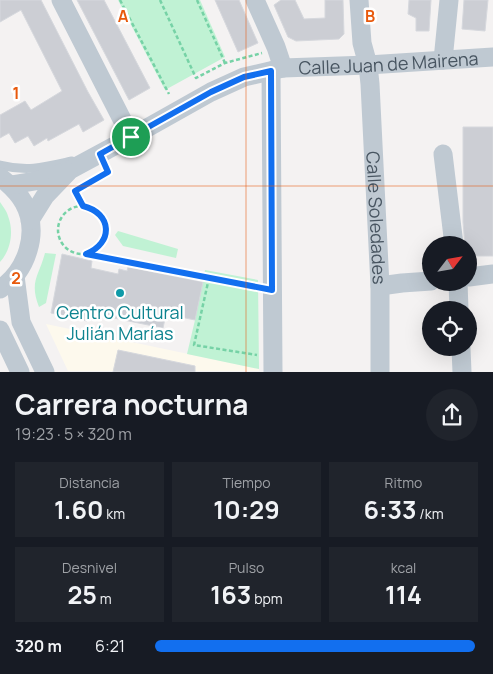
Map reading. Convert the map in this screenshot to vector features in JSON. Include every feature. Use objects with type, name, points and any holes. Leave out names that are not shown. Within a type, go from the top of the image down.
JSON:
[{"type":"street","points":[[61,0],[131,137]]},
{"type":"street","points":[[255,0],[276,47],[272,258],[273,372]]},
{"type":"street","name":"Calle Soledades","points":[[359,0],[362,42],[368,65],[380,286],[380,372]]},
{"type":"street","points":[[443,60],[449,0]]},
{"type":"street","name":"Calle Juan de Mairena","points":[[5,181],[35,181],[68,172],[211,92],[244,77],[277,69],[493,56]]},
{"type":"street","points":[[443,154],[453,236]]},
{"type":"street","name":"Calle Juan de Mairena","points":[[30,220],[45,196],[68,172]]},
{"type":"street","points":[[0,289],[15,276],[26,260],[31,240],[30,220],[24,203],[5,181]]},
{"type":"street","points":[[478,276],[493,274]]},
{"type":"street","points":[[15,276],[21,322],[45,372]]},
{"type":"street","points":[[380,286],[402,282],[422,281]]},
{"type":"street","points":[[0,330],[20,372]]},
{"type":"street","points":[[461,356],[462,372]]},
{"type":"lane","points":[[0,165],[12,168],[36,169],[100,154]]},
{"type":"path","points":[[120,0],[169,94]]},
{"type":"path","points":[[160,0],[196,78]]},
{"type":"path","points":[[197,0],[225,63]]},
{"type":"path","points":[[69,194],[108,172],[100,154]]},
{"type":"path","points":[[75,191],[83,206]]},
{"type":"path","points":[[86,254],[95,250],[102,243],[106,234],[105,223],[100,214],[92,208],[75,206],[66,210],[61,217],[58,235],[62,244],[68,250],[77,254],[86,254],[272,290]]},
{"type":"path","points":[[209,278],[194,345],[262,356]]},
{"type":"shaded area","points":[[46,324],[259,369],[259,371],[68,371]]},
{"type":"green space","points":[[118,0],[200,0],[225,57],[165,90]]},
{"type":"green space","points":[[0,202],[10,222],[11,234],[7,252],[0,262]]},
{"type":"green space","points":[[118,231],[178,249],[176,258],[123,246],[115,235]]},
{"type":"green space","points":[[45,253],[56,254],[46,303],[39,307],[35,285]]},
{"type":"green space","points":[[205,270],[258,280],[259,369],[187,354]]},
{"type":"building","points":[[0,0],[41,0],[104,120],[83,132],[79,124],[48,141],[47,138],[34,146],[28,136],[15,143],[9,133],[0,138],[0,115],[25,101],[31,110],[62,91],[21,10],[0,22]]},
{"type":"building","points":[[77,0],[104,0],[150,88],[129,100]]},
{"type":"building","points":[[215,0],[239,0],[258,43],[238,52]]},
{"type":"building","points":[[281,0],[295,0],[304,19],[325,18],[325,0],[343,0],[344,34],[339,39],[296,41],[288,37],[274,5]]},
{"type":"building","points":[[409,0],[431,0],[429,31],[416,31],[416,18],[408,14]]},
{"type":"building","points":[[464,0],[488,0],[485,31],[462,29]]},
{"type":"building","points":[[463,127],[493,127],[493,256],[478,256],[478,236],[464,236]]},
{"type":"building","points":[[62,254],[92,261],[91,268],[118,274],[119,269],[127,271],[128,267],[203,282],[195,320],[166,314],[163,328],[89,313],[87,321],[51,313]]},
{"type":"building","points":[[118,350],[195,366],[195,372],[113,372]]},
{"type":"place","name":"Centro Cultural Julián Marías","points":[[120,293]]},
{"type":"route","points":[[271,71],[272,290],[86,254],[95,250],[102,243],[106,234],[105,223],[100,214],[92,208],[83,206],[75,191],[108,172],[100,154],[131,137],[211,92],[244,77],[271,71]]}]
